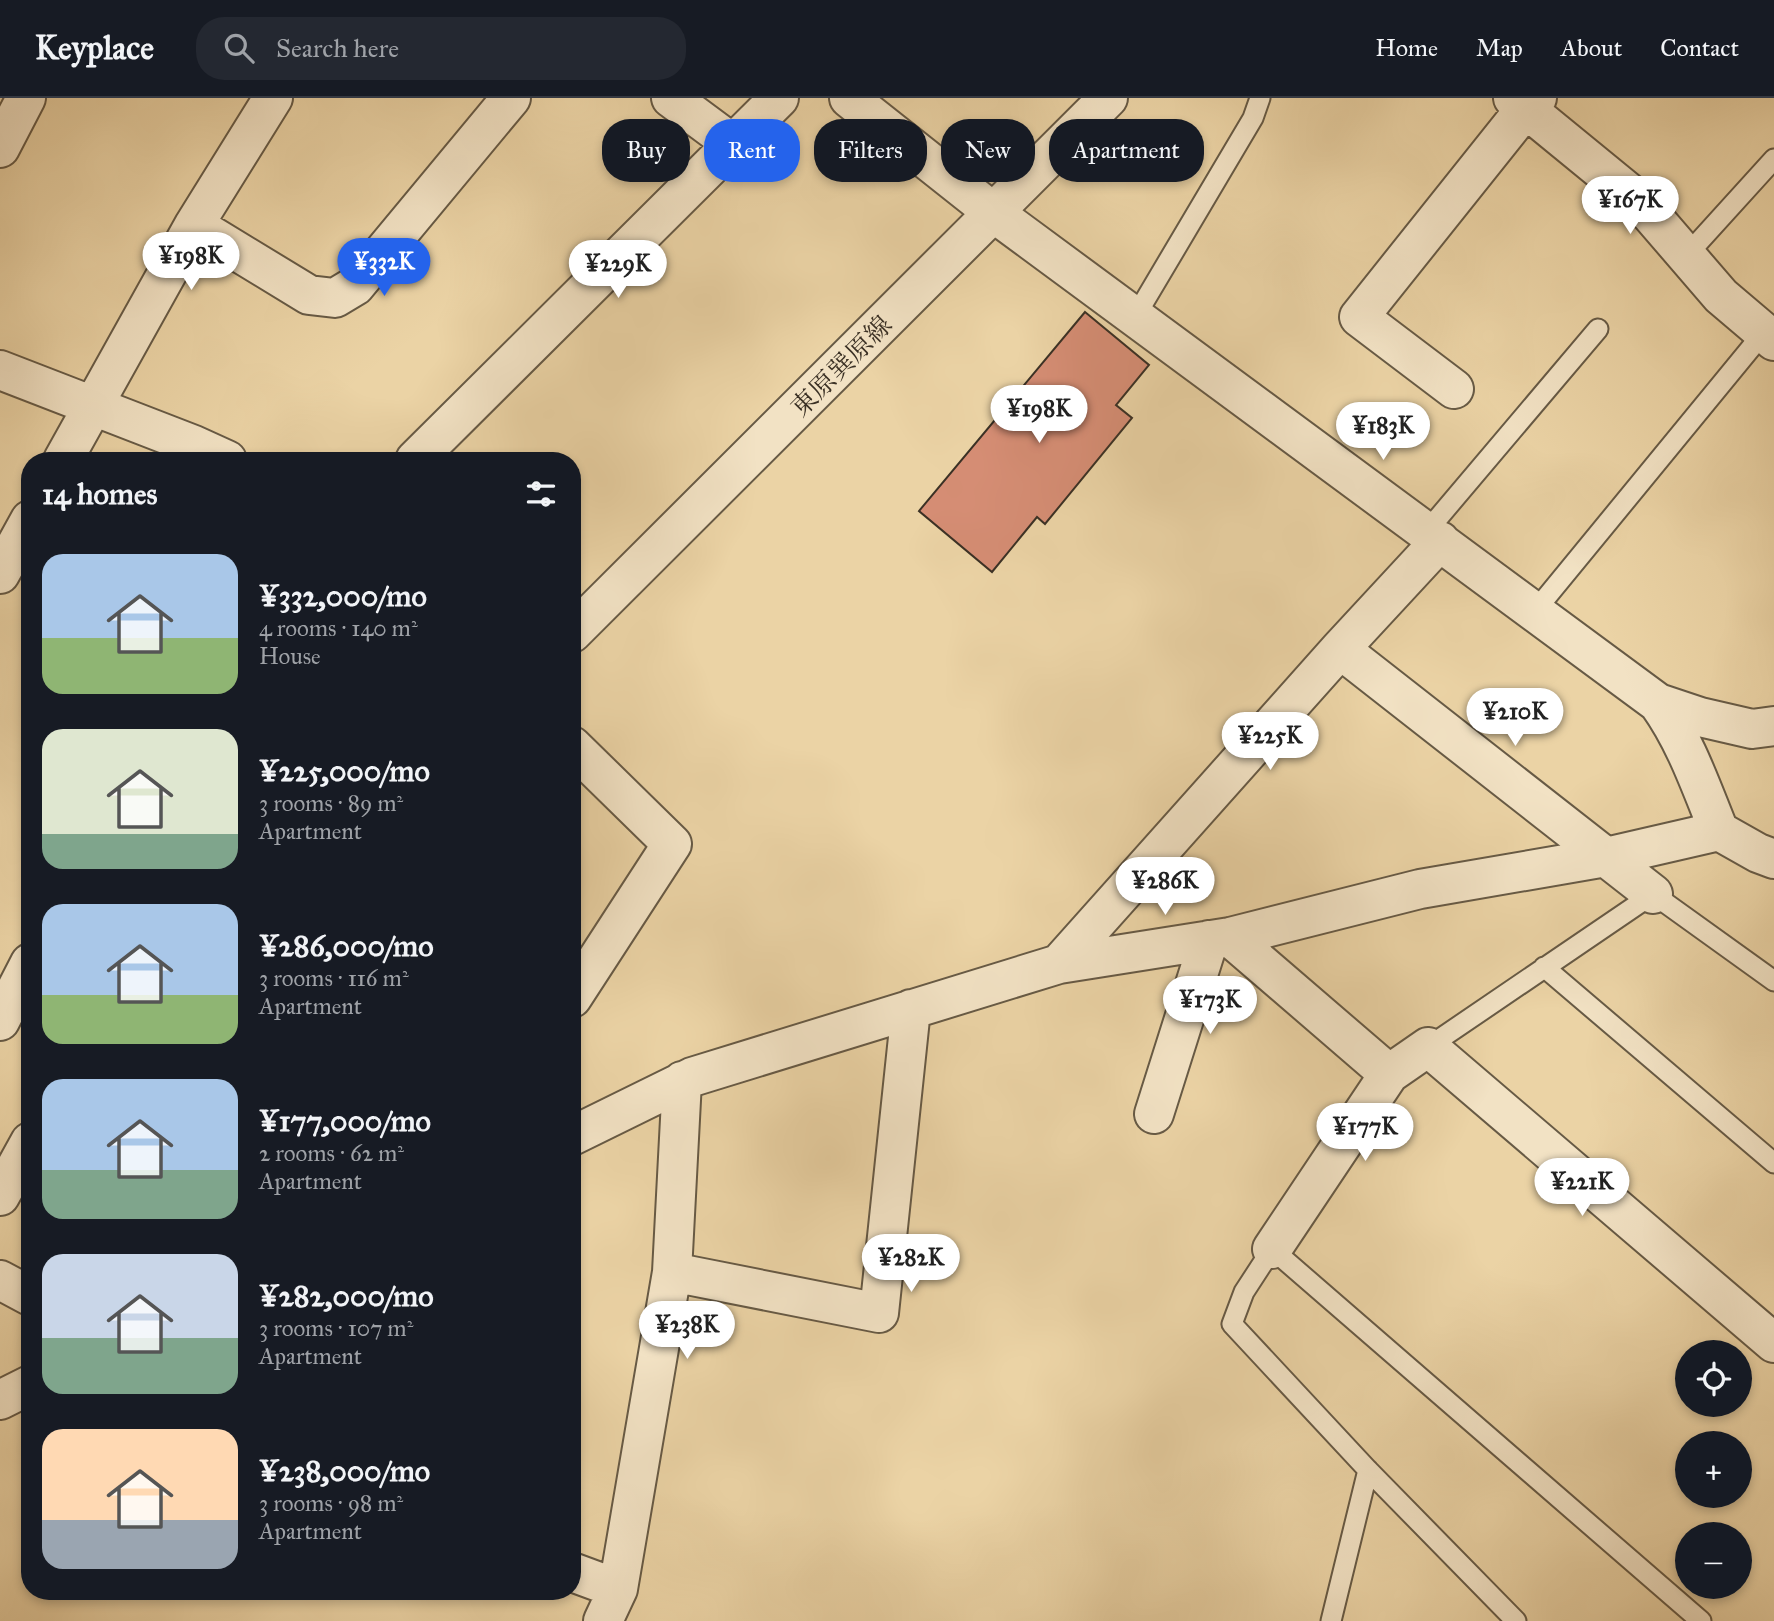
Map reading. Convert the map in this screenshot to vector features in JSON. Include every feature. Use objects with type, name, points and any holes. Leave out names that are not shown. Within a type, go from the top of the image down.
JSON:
[{"type":"street","points":[[0,148],[26,98]]},
{"type":"street","points":[[67,452],[194,225],[273,98]]},
{"type":"street","points":[[194,225],[309,295],[335,298],[355,286],[511,98]]},
{"type":"street","points":[[671,98],[704,122]]},
{"type":"street","points":[[758,119],[779,98]]},
{"type":"street","points":[[849,98],[994,213],[1658,703],[1700,717],[1752,729],[1774,726]]},
{"type":"street","name":"東原巽原線","points":[[581,625],[1108,98]]},
{"type":"street","points":[[1454,389],[1359,317],[1525,102],[1640,202],[1721,296],[1769,336]]},
{"type":"street","points":[[423,452],[704,173]]},
{"type":"street","points":[[0,370],[209,452]]},
{"type":"street","points":[[0,573],[21,536]]},
{"type":"street","points":[[1059,964],[1340,649],[1434,536]]},
{"type":"street","points":[[1340,649],[1653,894]]},
{"type":"street","points":[[1658,703],[1685,748],[1719,831]]},
{"type":"street","points":[[581,755],[672,844],[581,984]]},
{"type":"street","points":[[581,1132],[682,1081],[1059,964],[1220,939],[1420,889],[1605,857],[1719,831],[1774,859]]},
{"type":"street","points":[[1220,939],[1389,1074]]},
{"type":"street","points":[[1154,1114],[1220,939]]},
{"type":"street","points":[[0,1021],[21,980]]},
{"type":"street","points":[[672,1272],[879,1312],[911,1009]]},
{"type":"street","points":[[1272,1249],[1389,1074],[1428,1047],[1774,1343]]},
{"type":"street","points":[[581,1580],[611,1605],[672,1272],[682,1081]]},
{"type":"street","points":[[0,1196],[21,1158]]},
{"type":"street","points":[[0,1280],[21,1291]]},
{"type":"street","points":[[0,1400],[21,1390]]},
{"type":"lane","points":[[1135,317],[1253,118],[1260,98]]},
{"type":"lane","points":[[1686,256],[1774,159]]},
{"type":"lane","points":[[1434,536],[1598,329]]},
{"type":"lane","points":[[1535,611],[1769,336]]},
{"type":"lane","points":[[1428,1047],[1653,894],[1774,981]]},
{"type":"lane","points":[[1544,967],[1774,1163]]},
{"type":"lane","points":[[1516,1621],[1368,1470],[1233,1324],[1244,1292],[1272,1249],[1700,1621]]},
{"type":"lane","points":[[1331,1621],[1368,1470]]},
{"type":"building","points":[[1085,312],[1149,365],[1116,405],[1132,418],[1045,524],[1037,517],[992,572],[919,511]]}]
